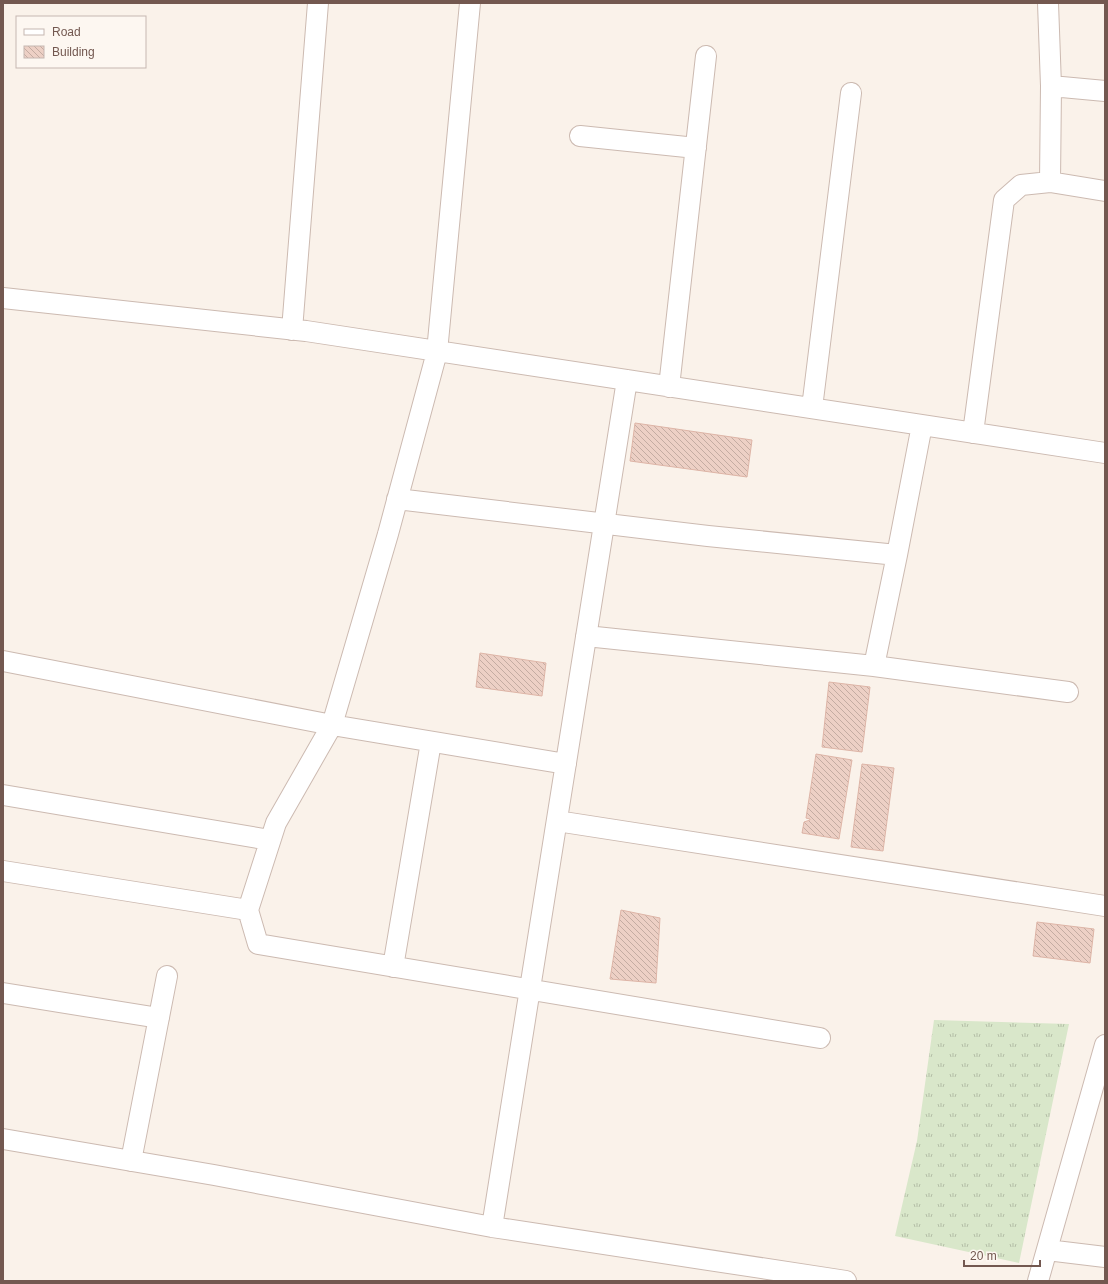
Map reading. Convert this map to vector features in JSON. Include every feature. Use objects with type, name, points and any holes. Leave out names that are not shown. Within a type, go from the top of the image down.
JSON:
[{"type":"street","points":[[292,330],[318,3]]},
{"type":"street","points":[[470,3],[437,352],[397,499],[332,724],[276,823],[248,910],[258,944],[820,1038]]},
{"type":"street","points":[[1048,3],[1051,86],[1050,182]]},
{"type":"street","points":[[669,387],[706,56]]},
{"type":"street","points":[[1051,86],[1105,91]]},
{"type":"street","points":[[812,408],[851,93]]},
{"type":"street","points":[[580,136],[696,148]]},
{"type":"street","points":[[973,433],[1004,200],[1021,185],[1050,182],[1105,191]]},
{"type":"street","points":[[3,298],[292,330],[1105,453]]},
{"type":"street","points":[[492,1227],[627,380]]},
{"type":"street","points":[[874,666],[922,426]]},
{"type":"street","points":[[397,499],[604,524],[897,555]]},
{"type":"street","points":[[586,636],[874,666],[1068,692]]},
{"type":"street","points":[[3,661],[332,724],[566,764]]},
{"type":"street","points":[[393,967],[431,742]]},
{"type":"street","points":[[3,795],[270,840]]},
{"type":"street","points":[[556,821],[1105,906]]},
{"type":"street","points":[[3,871],[248,910]]},
{"type":"street","points":[[131,1161],[167,976]]},
{"type":"street","points":[[3,993],[159,1018]]},
{"type":"street","points":[[1038,1281],[1102,1069],[1105,1045]]},
{"type":"street","points":[[3,1139],[492,1227],[846,1281]]},
{"type":"street","points":[[1047,1250],[1105,1257]]},
{"type":"green space","points":[[934,1020],[1069,1024],[1019,1263],[895,1236],[917,1141]]},
{"type":"building","points":[[635,423],[752,440],[747,477],[630,461]]},
{"type":"building","points":[[480,653],[546,663],[542,696],[476,687]]},
{"type":"building","points":[[829,682],[870,687],[862,752],[822,747]]},
{"type":"building","points":[[816,754],[852,760],[839,839],[802,833],[804,822],[810,820],[806,818]]},
{"type":"building","points":[[862,764],[894,768],[883,851],[851,847]]},
{"type":"building","points":[[621,910],[660,918],[656,983],[610,979]]},
{"type":"building","points":[[1037,922],[1094,929],[1090,963],[1033,956]]}]
